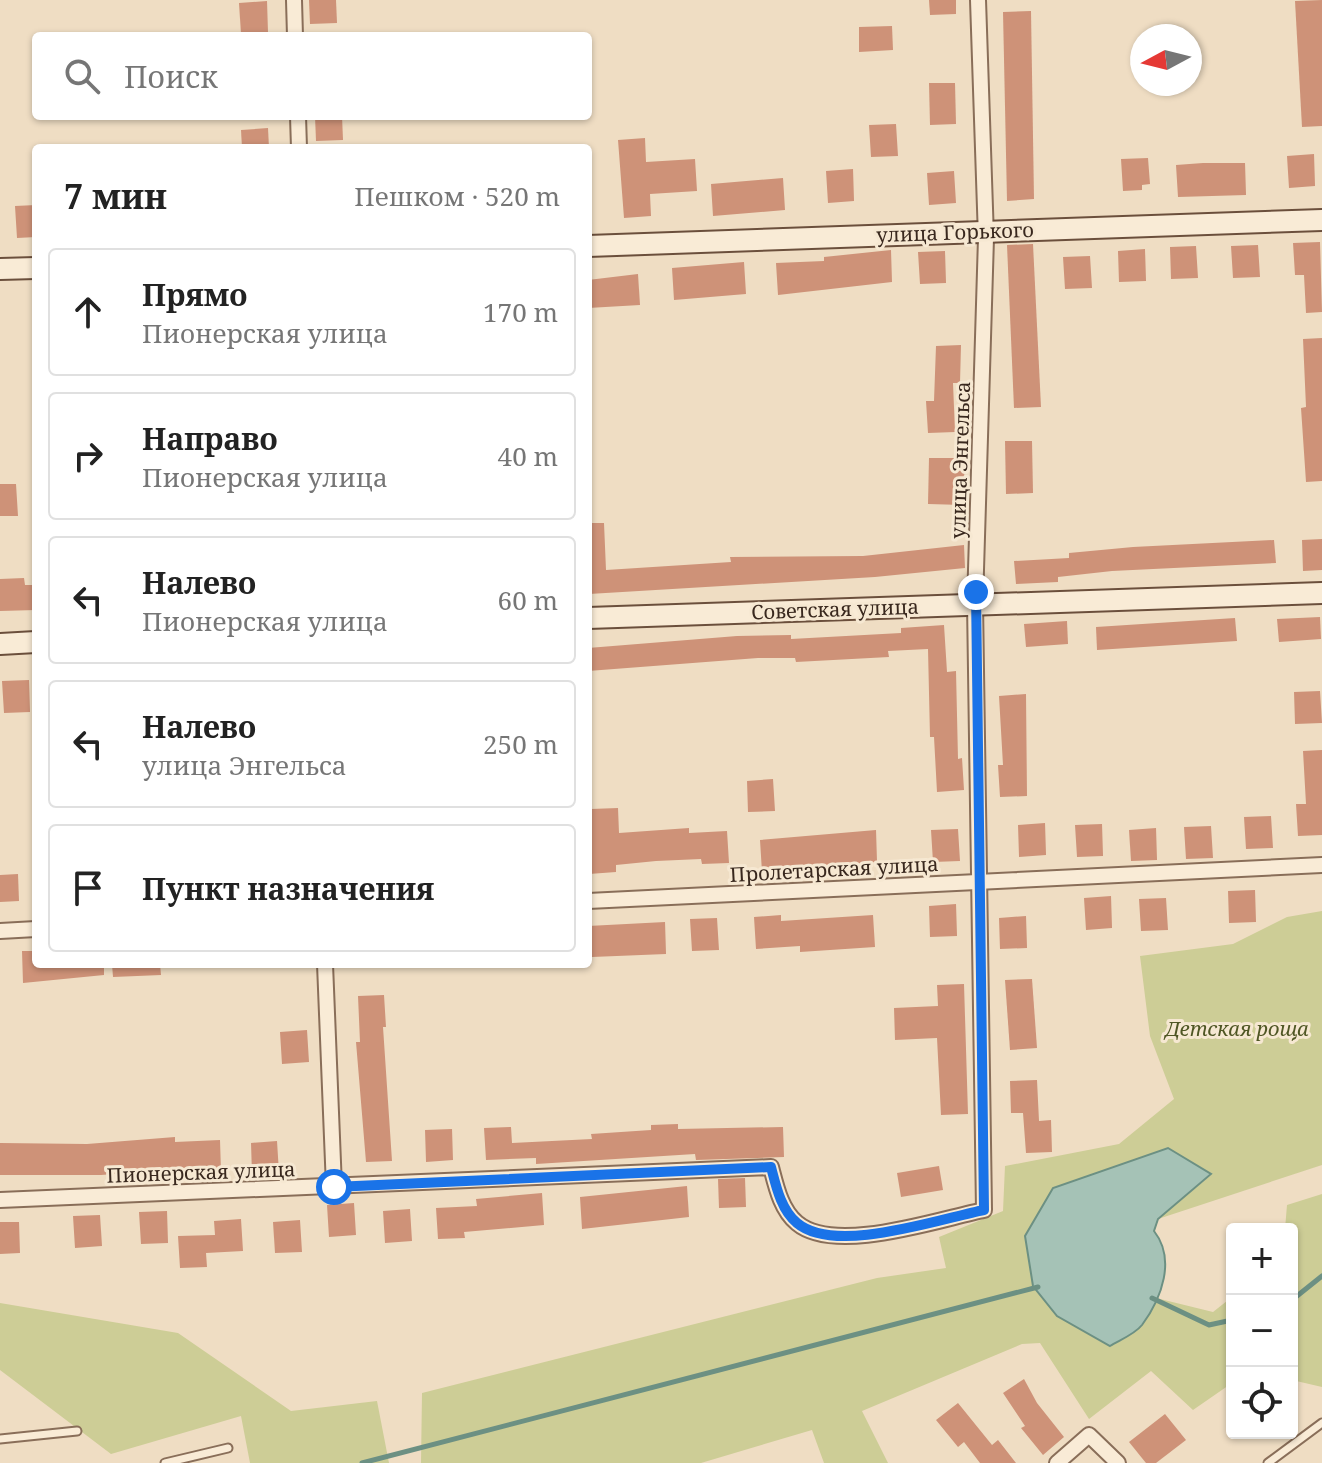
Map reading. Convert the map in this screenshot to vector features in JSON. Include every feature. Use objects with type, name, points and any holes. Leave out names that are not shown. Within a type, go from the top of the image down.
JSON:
[{"type":"street","points":[[294,0],[295,32]]},
{"type":"street","name":"улица Энгельса","points":[[978,0],[985,230],[975,603],[984,1210]]},
{"type":"street","points":[[298,120],[299,144]]},
{"type":"street","name":"улица Горького","points":[[592,246],[1322,220]]},
{"type":"street","points":[[0,269],[32,268]]},
{"type":"street","name":"Советская улица","points":[[592,618],[1322,593]]},
{"type":"street","points":[[0,644],[32,642]]},
{"type":"street","name":"Пролетарская улица","points":[[592,901],[1322,865]]},
{"type":"street","points":[[0,931],[32,929]]},
{"type":"street","points":[[325,968],[334,1187]]},
{"type":"street","name":"Пионерская улица","points":[[0,1200],[771,1167],[779,1198],[797,1223],[829,1237],[862,1235],[984,1210]]},
{"type":"street","points":[[1057,1463],[1089,1435],[1118,1463]]},
{"type":"lane","points":[[1268,1463],[1322,1423]]},
{"type":"lane","points":[[0,1439],[77,1431]]},
{"type":"lane","points":[[165,1463],[228,1448]]},
{"type":"green space","name":"Детская роща","points":[[1322,911],[1322,1165],[1158,1219],[1211,1175],[1053,1188],[1141,1327],[1156,1298],[1213,1312],[1226,1302],[1226,1387],[1193,1410],[1151,1371],[1089,1419],[1040,1343],[1022,1344],[862,1411],[888,1463],[824,1463],[812,1430],[701,1463],[421,1463],[422,1393],[877,1278],[946,1268],[939,1237],[1003,1211],[1005,1166],[1119,1144],[1174,1099],[1150,1036],[1140,956],[1233,944],[1287,917]]},
{"type":"green space","points":[[1322,1194],[1322,1387],[1298,1381],[1298,1223],[1286,1223],[1287,1205]]},
{"type":"green space","points":[[0,1303],[178,1333],[291,1411],[377,1401],[389,1463],[250,1463],[241,1416],[111,1454],[0,1370]]},
{"type":"shaded area","points":[[1168,1148],[1211,1174],[1158,1219],[1154,1231],[1161,1242],[1165,1266],[1160,1291],[1142,1325],[1110,1346],[1057,1316],[1033,1286],[1025,1236],[1053,1188]]},
{"type":"building","points":[[309,0],[336,0],[337,23],[310,24]]},
{"type":"building","points":[[929,0],[956,0],[956,14],[930,15]]},
{"type":"building","points":[[1322,0],[1322,126],[1302,127],[1295,1]]},
{"type":"building","points":[[267,1],[268,32],[241,32],[239,3]]},
{"type":"building","points":[[1031,11],[1034,199],[1007,201],[1003,12]]},
{"type":"building","points":[[892,26],[893,50],[859,52],[859,27]]},
{"type":"building","points":[[929,83],[955,83],[956,124],[930,125]]},
{"type":"building","points":[[315,120],[342,120],[343,140],[316,141]]},
{"type":"building","points":[[896,124],[898,156],[871,157],[869,125]]},
{"type":"building","points":[[268,128],[269,144],[242,144],[241,130]]},
{"type":"building","points":[[645,138],[646,162],[695,159],[697,191],[650,194],[651,216],[624,218],[618,140]]},
{"type":"building","points":[[1314,154],[1315,186],[1289,188],[1287,156]]},
{"type":"building","points":[[1148,158],[1150,184],[1142,185],[1142,190],[1123,191],[1121,159]]},
{"type":"building","points":[[1245,163],[1246,195],[1178,197],[1176,165]]},
{"type":"building","points":[[853,169],[854,201],[828,203],[826,171]]},
{"type":"building","points":[[954,171],[956,203],[929,205],[927,173]]},
{"type":"building","points":[[783,178],[785,210],[713,216],[711,184]]},
{"type":"building","points":[[32,205],[32,237],[17,238],[15,206]]},
{"type":"building","points":[[1320,242],[1322,312],[1306,313],[1304,275],[1295,275],[1293,243]]},
{"type":"building","points":[[1033,244],[1041,407],[1014,408],[1007,245]]},
{"type":"building","points":[[1258,245],[1260,277],[1233,278],[1231,246]]},
{"type":"building","points":[[1196,246],[1198,278],[1171,279],[1170,247]]},
{"type":"building","points":[[1145,249],[1146,281],[1119,282],[1118,251]]},
{"type":"building","points":[[891,250],[892,282],[778,295],[776,263],[824,261],[824,257]]},
{"type":"building","points":[[945,251],[946,283],[920,284],[918,252]]},
{"type":"building","points":[[1090,256],[1092,288],[1065,289],[1063,257]]},
{"type":"building","points":[[744,262],[746,294],[674,300],[672,268]]},
{"type":"building","points":[[638,274],[640,305],[592,308],[592,280]]},
{"type":"building","points":[[1322,338],[1322,481],[1306,482],[1301,408],[1306,407],[1303,339]]},
{"type":"building","points":[[961,345],[960,383],[953,383],[955,432],[928,433],[926,401],[934,401],[936,346]]},
{"type":"building","points":[[1005,441],[1032,441],[1033,493],[1006,494]]},
{"type":"building","points":[[929,458],[965,458],[963,505],[928,504]]},
{"type":"building","points":[[0,484],[16,484],[18,516],[0,516]]},
{"type":"building","points":[[592,523],[604,523],[606,570],[731,562],[730,557],[863,556],[964,545],[965,568],[875,577],[592,594]]},
{"type":"building","points":[[1322,539],[1322,570],[1303,571],[1302,540]]},
{"type":"building","points":[[1274,540],[1276,563],[1112,571],[1058,577],[1058,582],[1016,584],[1014,561],[1069,558],[1069,553],[1133,547]]},
{"type":"building","points":[[24,578],[25,585],[32,585],[32,610],[0,611],[0,579]]},
{"type":"building","points":[[1320,617],[1321,639],[1279,642],[1277,619]]},
{"type":"building","points":[[1235,618],[1237,641],[1097,650],[1096,627]]},
{"type":"building","points":[[1067,621],[1068,644],[1026,647],[1024,624]]},
{"type":"building","points":[[944,625],[947,672],[956,671],[958,759],[962,758],[964,790],[937,792],[934,737],[930,737],[928,649],[888,651],[889,657],[796,662],[795,658],[758,658],[592,671],[592,648],[737,636],[791,635],[791,639],[901,633],[901,628]]},
{"type":"building","points":[[29,680],[30,712],[4,713],[2,681]]},
{"type":"building","points":[[1320,691],[1322,723],[1295,724],[1294,692]]},
{"type":"building","points":[[1026,694],[1027,796],[1000,797],[998,765],[1003,765],[999,696]]},
{"type":"building","points":[[1322,750],[1322,835],[1298,836],[1296,804],[1306,804],[1303,751]]},
{"type":"building","points":[[773,779],[775,811],[748,812],[747,781]]},
{"type":"building","points":[[618,808],[619,833],[689,828],[689,833],[727,831],[729,863],[702,864],[701,859],[656,861],[616,865],[616,872],[592,874],[592,809]]},
{"type":"building","points":[[1271,816],[1273,848],[1246,849],[1244,817]]},
{"type":"building","points":[[1045,823],[1046,855],[1019,857],[1018,825]]},
{"type":"building","points":[[1102,824],[1103,856],[1077,857],[1075,825]]},
{"type":"building","points":[[1211,826],[1213,858],[1186,859],[1184,827]]},
{"type":"building","points":[[1156,828],[1157,860],[1131,861],[1129,830]]},
{"type":"building","points":[[958,829],[960,861],[933,862],[931,830]]},
{"type":"building","points":[[876,830],[877,862],[762,872],[760,840]]},
{"type":"building","points":[[18,874],[19,901],[0,902],[0,875]]},
{"type":"building","points":[[1255,890],[1256,922],[1229,923],[1228,891]]},
{"type":"building","points":[[1111,896],[1112,928],[1086,930],[1084,898]]},
{"type":"building","points":[[1166,898],[1168,930],[1141,931],[1139,899]]},
{"type":"building","points":[[956,904],[957,936],[930,937],[929,906]]},
{"type":"building","points":[[781,915],[781,921],[873,915],[875,947],[800,952],[800,946],[756,949],[754,917]]},
{"type":"building","points":[[1026,916],[1027,948],[1000,949],[999,918]]},
{"type":"building","points":[[717,918],[719,950],[692,951],[690,919]]},
{"type":"building","points":[[665,922],[666,954],[592,957],[592,926]]},
{"type":"building","points":[[22,951],[32,951],[32,968],[104,968],[104,975],[23,983]]},
{"type":"building","points":[[112,968],[160,968],[161,975],[113,977]]},
{"type":"building","points":[[1032,979],[1037,1048],[1010,1050],[1005,980]]},
{"type":"building","points":[[964,984],[968,1114],[941,1115],[937,1038],[895,1040],[894,1008],[938,1006],[937,985]]},
{"type":"building","points":[[384,995],[386,1027],[383,1027],[392,1161],[366,1162],[356,1042],[360,1042],[358,996]]},
{"type":"building","points":[[307,1030],[309,1062],[282,1064],[280,1032]]},
{"type":"building","points":[[1037,1080],[1039,1121],[1051,1120],[1052,1152],[1026,1153],[1023,1113],[1011,1113],[1010,1081]]},
{"type":"building","points":[[678,1124],[678,1129],[783,1127],[784,1157],[696,1160],[695,1154],[536,1164],[536,1158],[486,1160],[484,1128],[511,1127],[512,1143],[592,1139],[591,1134],[651,1130],[651,1125]]},
{"type":"building","points":[[452,1129],[453,1160],[426,1162],[425,1130]]},
{"type":"building","points":[[175,1137],[175,1142],[220,1140],[221,1172],[195,1173],[194,1168],[101,1175],[0,1175],[0,1143],[87,1144]]},
{"type":"building","points":[[277,1141],[279,1173],[252,1174],[251,1143]]},
{"type":"building","points":[[939,1166],[943,1190],[901,1197],[897,1173]]},
{"type":"building","points":[[745,1178],[746,1207],[719,1208],[718,1179]]},
{"type":"building","points":[[687,1186],[689,1217],[582,1229],[580,1197]]},
{"type":"building","points":[[542,1193],[544,1225],[464,1232],[465,1238],[438,1239],[436,1208],[477,1206],[476,1199]]},
{"type":"building","points":[[354,1203],[356,1235],[329,1237],[327,1205]]},
{"type":"building","points":[[410,1209],[412,1241],[385,1243],[383,1211]]},
{"type":"building","points":[[167,1211],[168,1243],[141,1244],[139,1212]]},
{"type":"building","points":[[100,1215],[102,1246],[75,1248],[73,1216]]},
{"type":"building","points":[[241,1219],[243,1251],[206,1253],[207,1267],[180,1268],[178,1236],[215,1235],[214,1221]]},
{"type":"building","points":[[300,1220],[302,1252],[275,1253],[273,1222]]},
{"type":"building","points":[[0,1222],[19,1222],[20,1253],[0,1254]]},
{"type":"building","points":[[1024,1379],[1037,1403],[1064,1437],[1043,1455],[1021,1428],[1025,1426],[1003,1393]]},
{"type":"building","points":[[958,1403],[992,1445],[998,1440],[1016,1463],[980,1463],[964,1442],[958,1447],[936,1420]]},
{"type":"building","points":[[1165,1414],[1186,1440],[1156,1463],[1146,1463],[1129,1442]]},
{"type":"waterway","points":[[1298,1295],[1322,1276]]},
{"type":"waterway","points":[[362,1463],[1038,1287]]},
{"type":"waterway","points":[[1152,1298],[1209,1325],[1226,1321]]},
{"type":"route","points":[[334,1187],[771,1167],[779,1198],[797,1223],[829,1237],[862,1235],[984,1210],[976,592]]}]
